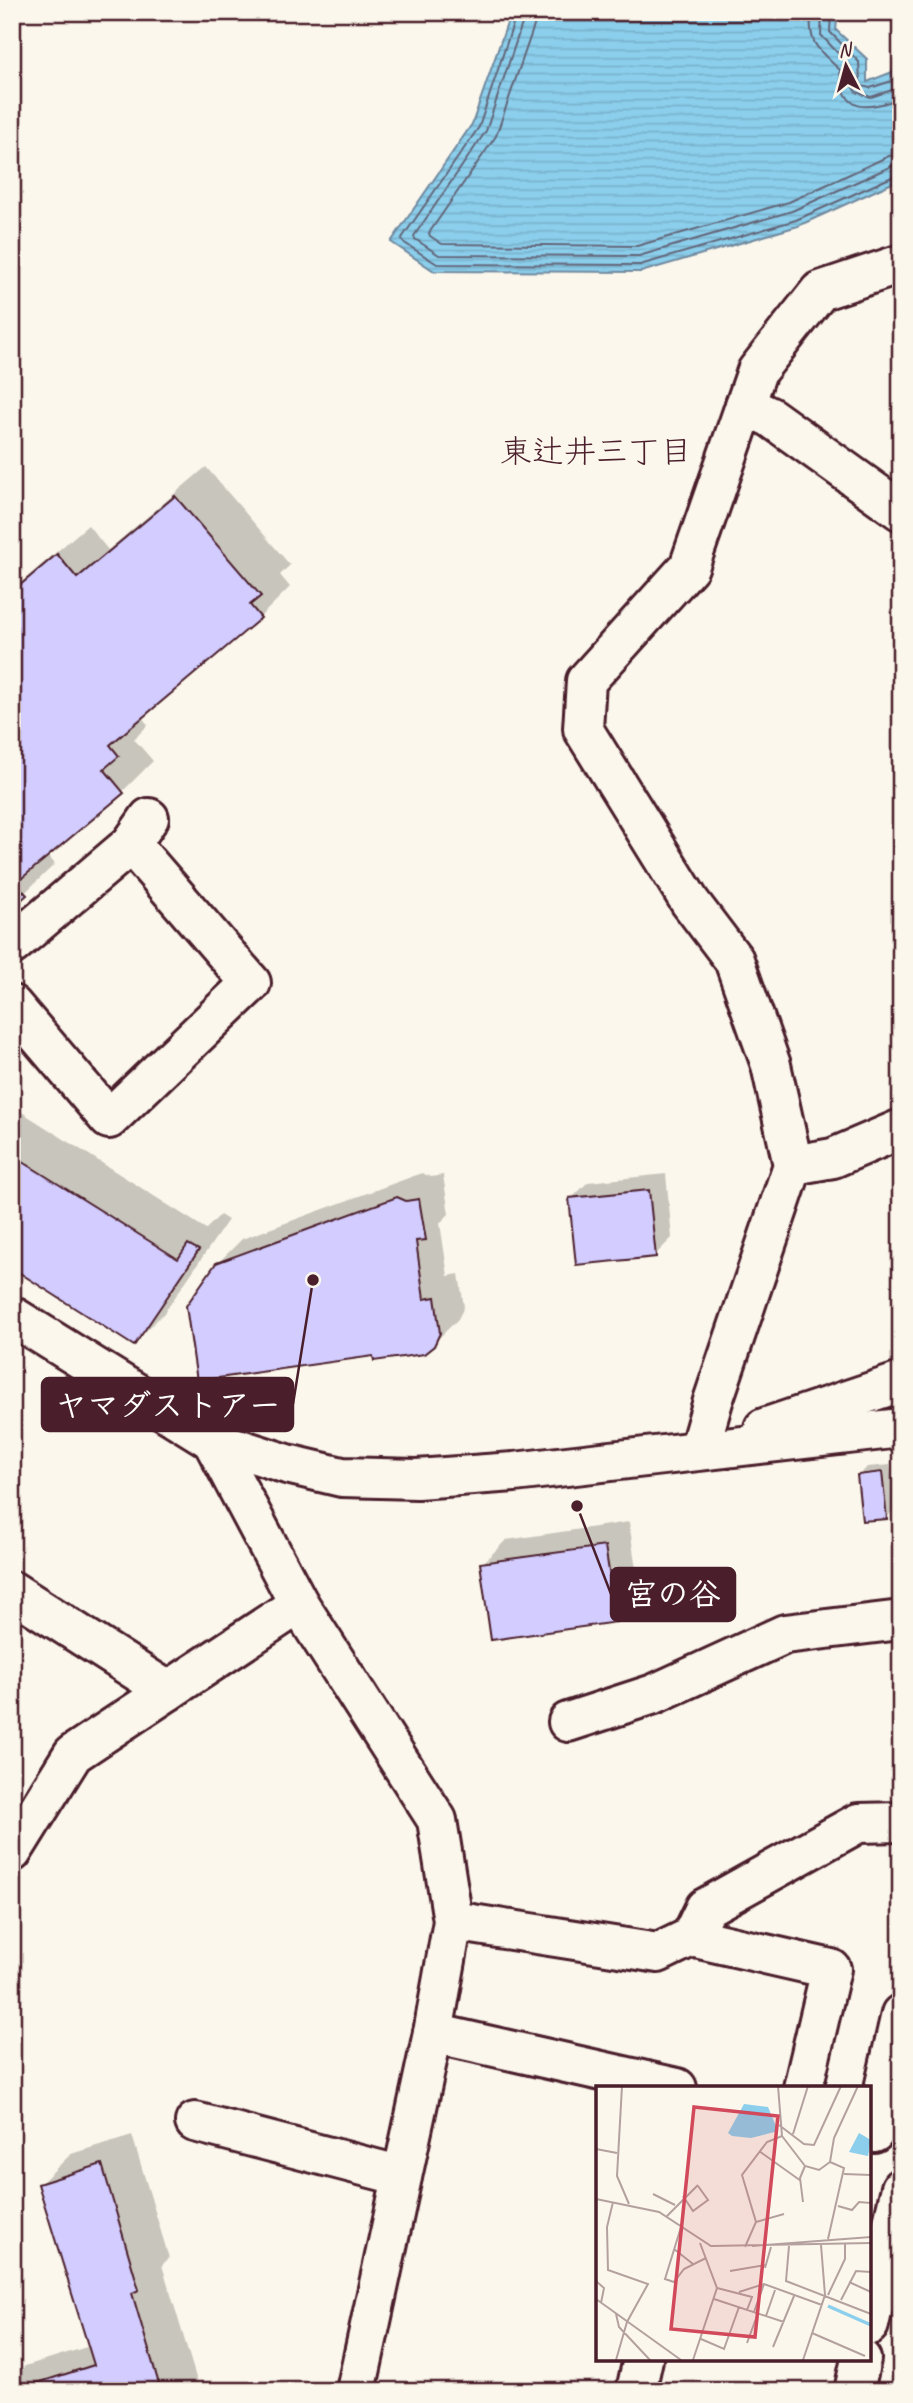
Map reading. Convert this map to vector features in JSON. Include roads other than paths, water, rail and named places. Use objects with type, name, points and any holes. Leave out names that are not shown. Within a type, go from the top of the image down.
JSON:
[{"type":"street","points":[[699,1450],[713,1401],[793,1166],[771,1065],[734,960],[690,902],[583,729],[586,681],[689,567],[757,371],[820,291],[901,264]]},
{"type":"street","points":[[745,405],[771,417],[901,511]]},
{"type":"street","points":[[12,945],[140,831],[251,983],[109,1119],[12,1005]]},
{"type":"street","points":[[793,1166],[832,1158],[901,1129]]},
{"type":"street","points":[[12,1316],[212,1440],[287,1464],[342,1477],[417,1479],[514,1472],[901,1428]]},
{"type":"street","points":[[699,1450],[901,1382]]},
{"type":"street","points":[[212,1440],[299,1604],[437,1820],[453,1922],[433,2032],[356,2391]]},
{"type":"street","points":[[12,1591],[168,1691]]},
{"type":"street","points":[[12,1852],[73,1754],[299,1604]]},
{"type":"street","points":[[569,1722],[654,1694],[785,1634],[901,1620]]},
{"type":"street","points":[[453,1922],[658,1954],[691,1937],[705,1908],[858,1823],[901,1822]]},
{"type":"street","points":[[691,1937],[831,1969],[803,2086]]},
{"type":"street","points":[[881,2135],[901,2014]]},
{"type":"street","points":[[433,2032],[668,2086]]},
{"type":"street","points":[[195,2122],[402,2176]]},
{"type":"street","points":[[871,2316],[901,2188]]},
{"type":"street","points":[[636,2391],[643,2361]]},
{"type":"street","points":[[854,2391],[862,2361]]},
{"type":"water","points":[[511,12],[838,12],[836,30],[867,59],[867,82],[897,70],[901,83],[901,179],[798,226],[641,272],[434,271],[391,242],[472,124]]},
{"type":"place","name":"ヤマダストアー","points":[[313,1280]]},
{"type":"place","name":"宮の谷","points":[[577,1506]]},
{"type":"district","name":"東辻井三丁目","points":[[596,451]]}]
